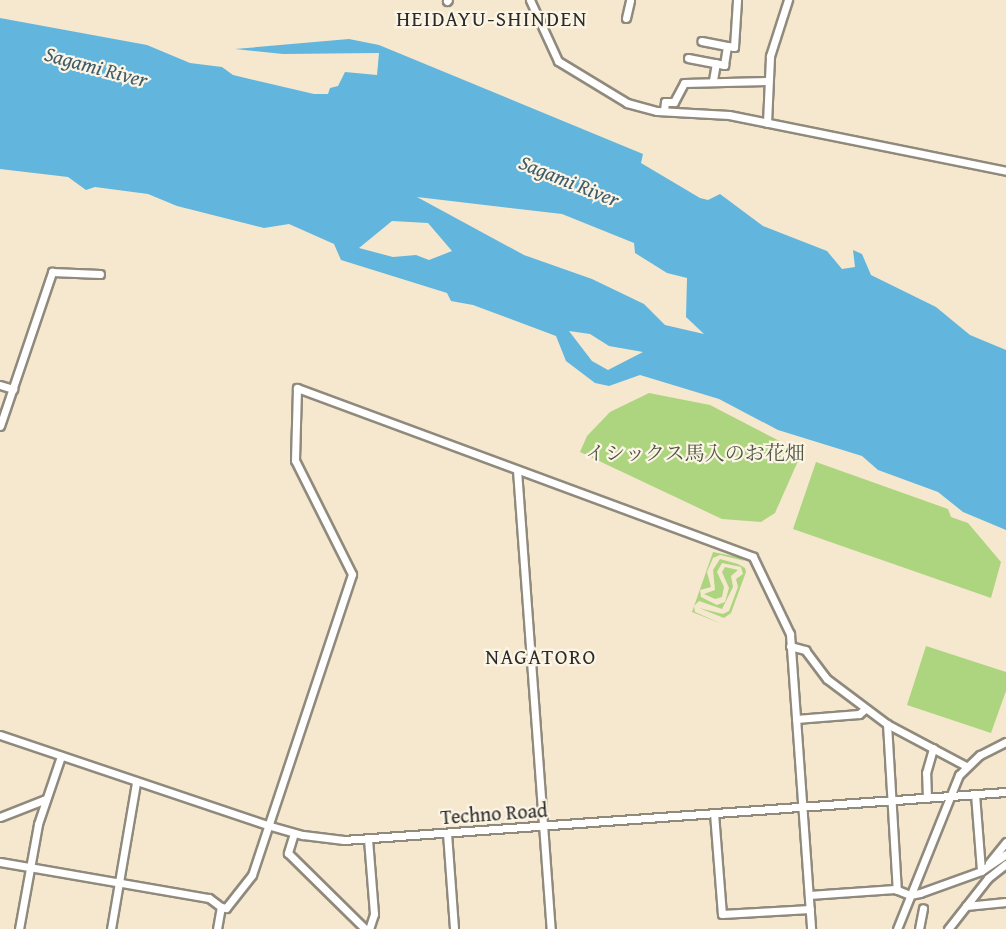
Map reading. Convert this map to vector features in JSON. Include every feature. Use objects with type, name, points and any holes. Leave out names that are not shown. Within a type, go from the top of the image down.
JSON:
[{"type":"street","points":[[530,0],[553,53],[565,68],[627,104],[664,111],[720,114],[1006,171]]},
{"type":"street","points":[[626,18],[630,0]]},
{"type":"street","points":[[701,41],[734,47],[737,0]]},
{"type":"street","points":[[767,123],[767,81],[777,25],[788,0]]},
{"type":"street","points":[[688,58],[724,64],[727,46]]},
{"type":"street","points":[[713,80],[716,63]]},
{"type":"street","points":[[664,111],[665,102],[674,102],[684,83],[713,80],[767,81]]},
{"type":"street","points":[[0,426],[52,272],[100,274]]},
{"type":"street","points":[[0,385],[13,389]]},
{"type":"street","points":[[0,862],[208,898],[220,907],[226,908],[252,875],[352,574],[295,460],[297,388],[753,557],[785,620],[790,646],[811,929]]},
{"type":"street","points":[[517,470],[550,929]]},
{"type":"street","points":[[790,646],[805,650],[827,679],[886,724],[966,766]]},
{"type":"street","points":[[795,719],[859,714],[865,709]]},
{"type":"street","points":[[886,724],[897,890]]},
{"type":"street","name":"Techno Road","points":[[0,735],[294,833],[368,839],[1006,792]]},
{"type":"street","points":[[897,929],[949,796],[966,766],[1006,742]]},
{"type":"street","points":[[927,798],[926,773],[933,748]]},
{"type":"street","points":[[20,929],[30,867],[46,799],[61,756]]},
{"type":"street","points":[[111,929],[136,782]]},
{"type":"street","points":[[975,794],[981,871]]},
{"type":"street","points":[[0,818],[46,799]]},
{"type":"street","points":[[714,813],[722,914],[810,909]]},
{"type":"street","points":[[294,833],[288,853],[367,929],[374,914],[368,839]]},
{"type":"street","points":[[447,833],[454,929]]},
{"type":"street","points":[[981,871],[1006,842]]},
{"type":"street","points":[[809,895],[897,890],[910,895],[981,871],[1006,854]]},
{"type":"street","points":[[948,929],[988,878],[1006,864]]},
{"type":"street","points":[[966,906],[1006,902]]},
{"type":"street","points":[[217,929],[220,907]]},
{"type":"street","points":[[919,929],[923,908]]},
{"type":"street","points":[[956,919],[957,929]]},
{"type":"green space","name":"イシックス馬入のお花畑","points":[[649,393],[710,405],[795,449],[798,461],[775,513],[761,522],[722,519],[580,452],[587,436],[610,412]]},
{"type":"green space","points":[[816,462],[948,509],[951,517],[968,523],[1001,562],[991,598],[793,529]]},
{"type":"green space","points":[[713,552],[738,557],[745,561],[720,555],[713,558],[707,572],[711,587],[700,590],[701,597],[717,605],[725,602],[729,588],[722,572],[725,567],[738,570],[731,576],[733,587],[722,609],[699,601],[694,606]]},
{"type":"green space","points":[[720,559],[738,564],[745,568],[746,572],[731,613],[724,618],[699,608],[723,614],[729,611],[738,587],[736,579],[743,574],[741,567],[722,563],[717,572],[724,587],[722,597],[715,599],[704,594],[715,590],[713,570]]},
{"type":"green space","points":[[694,606],[695,612],[722,624],[692,612]]},
{"type":"green space","points":[[926,646],[1006,672],[1006,691],[991,733],[907,705]]},
{"type":"water","name":"Sagami River","points":[[0,18],[147,45],[190,63],[222,67],[233,75],[314,94],[328,94],[330,88],[338,86],[345,72],[377,75],[379,53],[283,54],[235,49],[349,39],[379,45],[643,154],[641,163],[700,198],[708,200],[720,194],[763,226],[827,251],[842,269],[855,267],[853,250],[862,254],[871,275],[936,307],[970,335],[1006,350],[1006,530],[963,512],[938,492],[878,470],[862,456],[778,430],[719,399],[640,375],[609,386],[595,383],[566,361],[556,336],[473,305],[451,301],[447,293],[341,260],[334,244],[289,224],[264,228],[177,206],[148,194],[95,187],[86,190],[68,177],[0,169]],"holes":[[[417,197],[562,214],[634,243],[635,253],[667,273],[687,278],[686,317],[704,334],[665,325],[644,304],[592,279],[524,255]],[[392,221],[428,223],[452,251],[429,260],[416,255],[393,257],[359,248]],[[569,331],[590,334],[609,346],[643,352],[608,370],[592,361]]]},
{"type":"district","name":"HEIDAYU-SHINDEN","points":[[492,19]]},
{"type":"district","name":"NAGATORO","points":[[541,657]]}]
